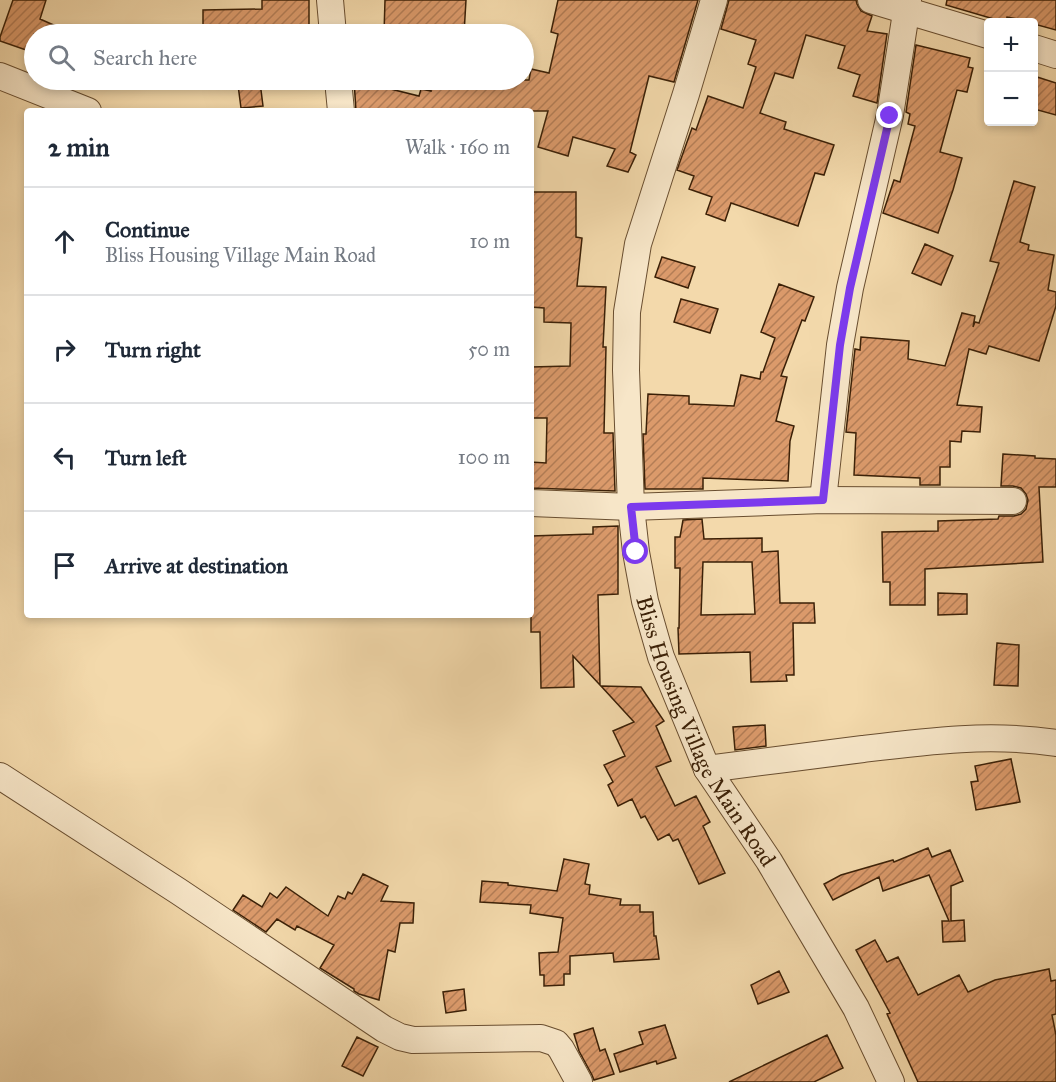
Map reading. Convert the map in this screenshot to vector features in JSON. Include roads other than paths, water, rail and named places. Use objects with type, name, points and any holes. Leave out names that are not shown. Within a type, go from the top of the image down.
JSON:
[{"type":"street","points":[[330,0],[332,24]]},
{"type":"street","name":"Bliss Housing Village Main Road","points":[[714,0],[638,244],[628,301],[626,370],[631,507],[636,552],[645,601],[661,657],[707,769],[769,861],[850,998],[884,1080]]},
{"type":"street","points":[[871,0],[908,5],[984,34]]},
{"type":"street","points":[[823,500],[840,345],[850,288],[890,116],[908,5]]},
{"type":"street","points":[[1038,49],[1056,55]]},
{"type":"street","points":[[0,76],[24,86]]},
{"type":"street","points":[[35,90],[80,108]]},
{"type":"street","points":[[339,90],[341,108]]},
{"type":"street","points":[[534,503],[631,507],[823,500],[1013,501]]},
{"type":"street","points":[[707,769],[938,740],[1029,739],[1056,743]]},
{"type":"street","points":[[0,776],[178,891],[384,1029],[400,1037],[413,1040],[541,1038],[556,1043],[579,1082]]}]
